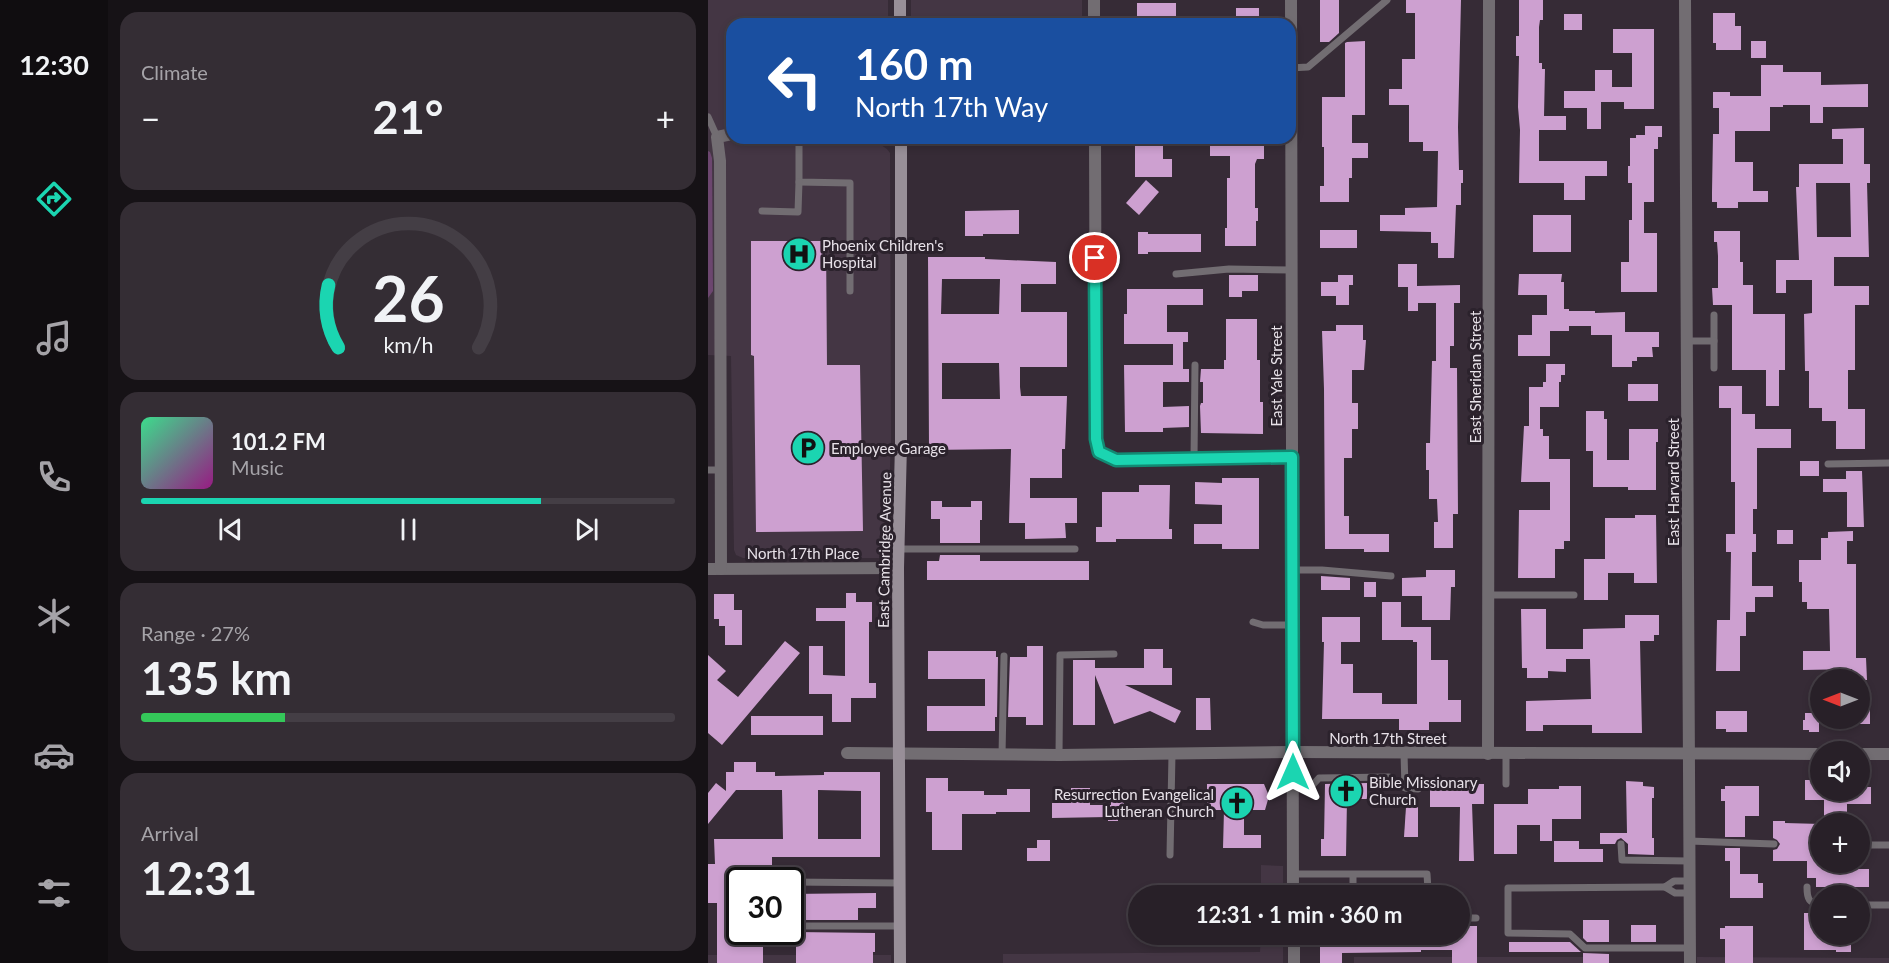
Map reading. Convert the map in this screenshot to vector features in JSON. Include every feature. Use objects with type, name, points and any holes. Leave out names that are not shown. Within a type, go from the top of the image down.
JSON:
[{"type":"street","points":[[900,0],[900,18]]},
{"type":"street","points":[[1094,0],[1094,18]]},
{"type":"street","name":"East Yale Street","points":[[1291,0],[1291,18]]},
{"type":"street","name":"East Sheridan Street","points":[[1488,754],[1489,0]]},
{"type":"street","name":"East Harvard Street","points":[[1685,0],[1690,963]]},
{"type":"street","points":[[721,569],[714,470],[722,306],[720,161],[717,137],[726,135]]},
{"type":"street","name":"East Cambridge Avenue","points":[[900,963],[898,549],[901,444],[901,144]]},
{"type":"street","points":[[1095,144],[1096,439],[1099,452],[1116,460],[1292,457]]},
{"type":"street","name":"East Yale Street","points":[[1290,144],[1293,885]]},
{"type":"street","points":[[708,306],[722,306]]},
{"type":"street","name":"North 17th Place","points":[[708,569],[898,568]]},
{"type":"street","name":"North 17th Street","points":[[847,753],[1002,755],[1293,752],[1810,754]]},
{"type":"street","points":[[1870,754],[1889,754]]},
{"type":"street","points":[[1294,945],[1294,963]]},
{"type":"lane","points":[[1296,68],[1308,67],[1387,0]]},
{"type":"lane","points":[[708,117],[717,137]]},
{"type":"lane","points":[[762,212],[798,212],[799,144]]},
{"type":"lane","points":[[799,182],[850,183],[850,291]]},
{"type":"lane","points":[[1176,274],[1229,269],[1291,270]]},
{"type":"lane","points":[[1714,315],[1714,368]]},
{"type":"lane","points":[[1688,341],[1714,340]]},
{"type":"lane","points":[[1194,459],[1195,365]]},
{"type":"lane","points":[[1828,464],[1889,463]]},
{"type":"lane","points":[[898,549],[1075,549]]},
{"type":"lane","points":[[1291,570],[1322,570],[1390,576]]},
{"type":"lane","points":[[1489,595],[1574,595]]},
{"type":"lane","points":[[1253,622],[1263,625],[1292,625]]},
{"type":"lane","points":[[1059,755],[1060,655],[1114,654]]},
{"type":"lane","points":[[1002,755],[1004,656]]},
{"type":"lane","points":[[1404,753],[1405,788],[1418,789]]},
{"type":"lane","points":[[1170,855],[1172,754]]},
{"type":"lane","points":[[1506,754],[1506,784]]},
{"type":"lane","points":[[1293,787],[1310,788],[1318,778],[1389,777]]},
{"type":"lane","points":[[1689,841],[1774,844]]},
{"type":"lane","points":[[1621,844],[1622,860],[1689,861]]},
{"type":"lane","points":[[1870,845],[1889,845]]},
{"type":"lane","points":[[1293,874],[1353,874],[1427,874],[1428,890],[1353,890],[1353,874]]},
{"type":"lane","points":[[1665,887],[1674,881],[1689,887]]},
{"type":"lane","points":[[804,882],[900,883]]},
{"type":"lane","points":[[1689,887],[1675,893],[1665,887],[1508,888],[1508,933],[1570,934],[1585,948],[1690,948]]},
{"type":"lane","points":[[1807,887],[1807,898],[1810,902]]},
{"type":"lane","points":[[1870,905],[1889,905]]},
{"type":"lane","points":[[1470,918],[1476,918]]},
{"type":"lane","points":[[804,926],[900,926]]},
{"type":"shaded area","name":"Phoenix Children's Hospital","points":[[708,0],[888,0],[888,18],[726,18],[726,144],[881,145],[890,153],[891,439],[887,548],[881,558],[743,558],[736,555],[734,550],[731,356],[708,355]]},
{"type":"shaded area","points":[[911,0],[1082,0],[1082,18],[911,18]]},
{"type":"shaded area","points":[[708,151],[712,158],[713,291],[708,298]]},
{"type":"shaded area","points":[[1261,865],[1283,866],[1283,885],[1261,885]]},
{"type":"shaded area","points":[[1260,945],[1283,945],[1283,963],[1003,963],[1003,954],[1260,952]]},
{"type":"shaded area","points":[[708,955],[891,955],[891,963],[708,963]]},
{"type":"shaded area","points":[[1354,957],[1583,957],[1583,963],[1354,963]]},
{"type":"shaded area","points":[[1697,957],[1889,958],[1889,963],[1697,963]]},
{"type":"building","points":[[1320,0],[1339,0],[1339,33],[1329,42],[1320,42]]},
{"type":"building","points":[[1406,0],[1461,0],[1458,127],[1459,170],[1463,170],[1463,183],[1461,183],[1461,205],[1456,205],[1454,258],[1438,258],[1438,243],[1431,243],[1431,232],[1380,231],[1380,215],[1405,215],[1405,208],[1437,207],[1438,151],[1423,151],[1423,142],[1409,142],[1409,105],[1389,105],[1389,89],[1402,89],[1402,59],[1415,59],[1415,13],[1406,13]]},
{"type":"building","points":[[1519,0],[1543,0],[1543,20],[1540,20],[1539,27],[1539,63],[1542,63],[1542,69],[1545,69],[1544,116],[1566,116],[1566,130],[1539,130],[1539,161],[1607,161],[1607,176],[1585,176],[1585,200],[1564,200],[1564,183],[1519,183],[1519,56],[1516,56],[1516,36],[1519,36]]},
{"type":"building","points":[[1137,3],[1176,3],[1176,18],[1137,18]]},
{"type":"building","points":[[1236,8],[1259,8],[1259,18],[1236,18]]},
{"type":"building","points":[[1713,13],[1735,13],[1735,26],[1741,26],[1741,50],[1716,50],[1716,43],[1713,43]]},
{"type":"building","points":[[1564,14],[1582,14],[1582,30],[1564,30]]},
{"type":"building","points":[[1613,29],[1654,29],[1654,109],[1624,109],[1624,102],[1601,102],[1601,129],[1587,129],[1587,108],[1564,108],[1564,91],[1595,91],[1595,70],[1612,70],[1612,87],[1632,87],[1632,53],[1613,53]]},
{"type":"building","points":[[1365,41],[1365,115],[1352,115],[1352,143],[1368,143],[1368,158],[1352,158],[1349,202],[1320,202],[1320,186],[1324,186],[1322,97],[1345,97],[1345,43]]},
{"type":"building","points":[[1751,41],[1766,41],[1766,58],[1751,58]]},
{"type":"building","points":[[1761,65],[1783,65],[1783,72],[1821,72],[1821,85],[1868,84],[1868,107],[1823,107],[1823,123],[1810,123],[1810,105],[1770,107],[1770,131],[1735,131],[1735,162],[1753,162],[1753,191],[1768,191],[1768,202],[1738,202],[1738,208],[1717,208],[1717,202],[1712,202],[1713,134],[1719,134],[1719,108],[1713,108],[1713,92],[1730,92],[1730,96],[1761,96]]},
{"type":"building","points":[[1645,126],[1662,126],[1662,137],[1658,137],[1658,149],[1654,149],[1654,202],[1644,202],[1644,233],[1657,233],[1657,292],[1621,292],[1621,262],[1629,262],[1629,220],[1632,220],[1632,183],[1628,183],[1630,138],[1645,135]]},
{"type":"building","points":[[1864,128],[1864,164],[1870,164],[1870,183],[1867,183],[1869,257],[1834,257],[1834,286],[1869,286],[1869,305],[1855,305],[1855,370],[1848,370],[1848,409],[1865,409],[1865,449],[1836,449],[1836,421],[1822,421],[1822,408],[1809,408],[1809,371],[1805,371],[1804,314],[1812,313],[1812,280],[1786,280],[1786,293],[1776,293],[1776,260],[1799,260],[1796,187],[1799,187],[1799,164],[1843,164],[1843,139],[1832,139],[1832,129]],"holes":[[[1816,183],[1850,183],[1851,237],[1817,237]]]},
{"type":"building","points":[[1135,144],[1163,144],[1163,159],[1172,159],[1172,177],[1135,177]]},
{"type":"building","points":[[1210,144],[1264,144],[1264,159],[1257,159],[1255,164],[1255,208],[1258,208],[1256,246],[1225,246],[1230,156],[1210,156]]},
{"type":"building","points":[[1146,180],[1159,192],[1139,215],[1126,203]]},
{"type":"building","points":[[1019,210],[1019,234],[965,236],[965,211]]},
{"type":"building","points":[[1533,215],[1571,215],[1571,252],[1533,252]]},
{"type":"building","points":[[1320,230],[1357,230],[1357,248],[1320,248]]},
{"type":"building","points":[[1714,231],[1740,231],[1743,285],[1753,285],[1753,314],[1785,314],[1785,370],[1779,370],[1779,406],[1766,406],[1766,370],[1732,370],[1732,305],[1713,305],[1712,288],[1718,288],[1718,256]]},
{"type":"building","points":[[1138,232],[1201,234],[1201,252],[1138,254]]},
{"type":"building","name":"Employee Garage","points":[[751,241],[826,241],[827,365],[860,365],[863,531],[756,532],[754,356],[751,355]]},
{"type":"building","points":[[928,257],[985,257],[985,259],[1056,262],[1056,284],[1021,284],[1021,312],[1067,312],[1067,367],[1020,367],[1020,387],[1021,396],[1067,396],[1062,478],[1030,478],[1030,498],[1077,498],[1077,523],[1065,523],[1066,538],[1025,539],[1025,523],[1009,523],[1011,449],[929,450]],"holes":[[[942,279],[1000,279],[999,314],[941,314]],[[942,363],[999,363],[1000,399],[942,399]]]},
{"type":"building","points":[[1398,264],[1417,264],[1417,286],[1460,285],[1460,303],[1454,303],[1454,346],[1450,346],[1450,368],[1457,368],[1458,514],[1453,514],[1453,548],[1434,548],[1434,522],[1438,522],[1437,499],[1429,499],[1429,470],[1426,470],[1426,443],[1430,443],[1432,361],[1436,361],[1436,303],[1418,303],[1418,311],[1408,311],[1408,287],[1398,287]]},
{"type":"building","points":[[1519,274],[1562,274],[1564,309],[1595,311],[1595,313],[1625,312],[1625,332],[1659,332],[1659,347],[1652,347],[1653,357],[1637,357],[1637,361],[1632,361],[1632,367],[1612,367],[1612,335],[1591,335],[1591,326],[1569,326],[1569,331],[1550,331],[1550,356],[1518,356],[1518,335],[1532,335],[1532,315],[1547,315],[1547,295],[1518,295]]},
{"type":"building","points":[[1229,275],[1258,275],[1258,291],[1242,291],[1242,297],[1229,297]]},
{"type":"building","points":[[1338,275],[1353,275],[1353,285],[1349,285],[1349,305],[1336,305],[1336,296],[1321,296],[1321,282],[1338,282]]},
{"type":"building","points":[[1127,289],[1203,289],[1203,305],[1167,305],[1167,332],[1188,332],[1188,342],[1183,342],[1183,369],[1189,369],[1189,382],[1163,382],[1163,407],[1189,406],[1189,427],[1163,428],[1163,432],[1125,432],[1124,365],[1173,365],[1173,344],[1124,344]]},
{"type":"building","points":[[1226,319],[1257,319],[1257,360],[1260,360],[1263,434],[1201,433],[1200,406],[1203,403],[1203,382],[1200,382],[1201,369],[1224,369]]},
{"type":"building","points":[[1336,325],[1363,325],[1363,340],[1366,340],[1364,370],[1352,370],[1352,403],[1358,403],[1358,429],[1352,429],[1352,458],[1344,458],[1344,516],[1349,516],[1349,534],[1389,534],[1389,552],[1364,552],[1364,549],[1325,549],[1322,331],[1336,331]]},
{"type":"building","points":[[1546,364],[1565,364],[1565,375],[1561,375],[1561,382],[1559,382],[1559,407],[1540,407],[1540,429],[1543,429],[1543,436],[1549,436],[1549,459],[1570,459],[1570,541],[1564,541],[1564,549],[1555,549],[1555,578],[1518,578],[1519,510],[1550,510],[1550,482],[1521,482],[1524,426],[1529,426],[1529,387],[1543,387],[1543,382],[1546,382]]},
{"type":"building","points":[[1628,384],[1658,384],[1658,401],[1628,401]]},
{"type":"building","points":[[1719,386],[1742,386],[1742,414],[1755,414],[1755,429],[1791,429],[1791,448],[1757,448],[1757,509],[1753,509],[1756,552],[1752,552],[1752,586],[1773,586],[1773,597],[1755,597],[1755,612],[1746,612],[1746,636],[1740,636],[1740,671],[1716,671],[1717,620],[1730,620],[1731,552],[1726,552],[1726,534],[1735,534],[1735,482],[1731,482],[1731,408],[1719,408]]},
{"type":"building","points":[[1586,411],[1604,411],[1604,419],[1607,419],[1607,460],[1629,460],[1629,429],[1658,429],[1656,490],[1593,487],[1593,451],[1586,451]]},
{"type":"building","points":[[1800,461],[1819,461],[1819,476],[1800,476]]},
{"type":"building","points":[[1846,471],[1862,471],[1864,527],[1847,527],[1847,492],[1823,492],[1823,479],[1846,479]]},
{"type":"building","points":[[1222,478],[1259,478],[1259,549],[1222,549],[1222,544],[1194,544],[1194,524],[1222,524],[1222,505],[1195,504],[1195,482],[1222,483]]},
{"type":"building","points":[[1139,485],[1170,485],[1169,529],[1172,529],[1172,539],[1116,539],[1116,542],[1096,542],[1096,527],[1102,527],[1102,492],[1139,492]]},
{"type":"building","points":[[931,501],[942,501],[942,507],[971,507],[971,501],[982,501],[980,543],[940,543],[940,519],[931,519]]},
{"type":"building","points":[[1635,515],[1656,515],[1657,583],[1634,583],[1634,573],[1608,573],[1608,600],[1584,600],[1584,559],[1605,559],[1605,518],[1635,518]]},
{"type":"building","points":[[1777,530],[1793,530],[1793,544],[1777,544]]},
{"type":"building","points":[[1853,531],[1853,541],[1847,541],[1847,564],[1856,564],[1856,658],[1866,658],[1866,669],[1803,670],[1803,651],[1830,651],[1829,609],[1807,609],[1807,602],[1802,602],[1799,560],[1821,560],[1821,538],[1828,538],[1828,532]]},
{"type":"building","points":[[940,555],[980,555],[980,561],[1089,561],[1089,580],[927,580],[927,561],[939,561]]},
{"type":"building","points":[[1426,570],[1455,570],[1455,587],[1451,587],[1450,620],[1422,620],[1422,596],[1402,596],[1402,578],[1426,577]]},
{"type":"building","points":[[1321,576],[1350,578],[1350,590],[1321,590]]},
{"type":"building","points":[[1364,582],[1376,582],[1376,597],[1364,597]]},
{"type":"building","points":[[846,593],[856,593],[856,602],[872,602],[872,622],[869,622],[869,683],[876,683],[876,698],[851,698],[851,722],[832,722],[832,694],[809,694],[809,646],[823,646],[823,675],[845,676],[845,621],[816,621],[816,608],[846,608]]},
{"type":"building","points":[[714,594],[734,594],[734,610],[742,610],[742,645],[725,645],[725,626],[719,626],[719,619],[714,619]]},
{"type":"building","points":[[1382,602],[1401,602],[1401,627],[1431,627],[1431,660],[1448,660],[1448,700],[1461,700],[1461,722],[1429,722],[1429,730],[1399,730],[1399,719],[1322,719],[1324,642],[1322,642],[1322,617],[1360,617],[1360,642],[1341,642],[1341,664],[1353,664],[1353,693],[1382,693],[1382,704],[1417,704],[1417,642],[1382,640]]},
{"type":"building","points":[[1521,609],[1546,609],[1546,649],[1583,649],[1583,629],[1625,628],[1625,615],[1659,615],[1659,635],[1654,635],[1654,641],[1640,641],[1642,733],[1592,733],[1592,725],[1543,725],[1543,731],[1526,731],[1526,701],[1591,699],[1590,659],[1566,659],[1566,672],[1548,671],[1548,678],[1527,678],[1527,668],[1522,668]]},
{"type":"building","points":[[785,641],[800,653],[722,745],[708,733],[708,655],[726,671],[717,680],[738,697]]},
{"type":"building","points":[[1027,646],[1043,646],[1043,725],[1026,725],[1026,717],[1008,717],[1010,657],[1027,657]]},
{"type":"building","points":[[1144,649],[1163,649],[1163,668],[1172,668],[1172,685],[1125,685],[1181,711],[1175,723],[1150,711],[1114,724],[1095,675],[1095,725],[1073,725],[1073,660],[1095,660],[1095,668],[1144,668]]},
{"type":"building","points":[[928,651],[996,651],[996,657],[998,657],[995,731],[927,731],[927,706],[985,706],[985,679],[928,679]]},
{"type":"building","points":[[1196,698],[1210,698],[1211,730],[1196,730]]},
{"type":"building","points":[[1716,711],[1747,711],[1747,732],[1726,732],[1726,729],[1716,729]]},
{"type":"building","points":[[1805,713],[1810,713],[1810,729],[1819,729],[1819,732],[1803,730],[1803,720],[1805,720]]},
{"type":"building","points":[[751,716],[823,716],[823,735],[751,735]]},
{"type":"building","points":[[734,762],[756,762],[756,772],[775,772],[775,776],[824,775],[824,772],[880,772],[880,857],[772,857],[772,867],[726,867],[726,945],[763,945],[763,963],[717,963],[717,903],[708,903],[708,864],[715,864],[714,839],[783,839],[782,790],[736,790],[708,824],[708,793],[716,783],[726,791],[726,772],[734,772]],"holes":[[[818,790],[861,791],[861,839],[818,839]]]},
{"type":"building","points":[[926,778],[948,778],[948,791],[984,791],[984,795],[1007,795],[1007,789],[1030,789],[1030,812],[962,814],[962,850],[932,850],[932,812],[926,812]]},
{"type":"building","points":[[1805,780],[1810,780],[1810,800],[1805,800]]},
{"type":"building","points":[[1626,781],[1643,782],[1643,786],[1654,787],[1652,838],[1654,838],[1654,855],[1628,854],[1628,844],[1621,838],[1615,844],[1600,844],[1600,833],[1627,833]]},
{"type":"building","points":[[1367,783],[1367,799],[1347,799],[1346,856],[1321,856],[1321,839],[1324,839],[1325,784]]},
{"type":"building","name":"Resurrection Evangelical Lutheran Church","points":[[1207,784],[1264,784],[1269,796],[1265,810],[1244,810],[1244,835],[1261,835],[1261,848],[1223,848],[1224,810],[1207,810]]},
{"type":"building","points":[[1462,784],[1484,784],[1484,804],[1472,804],[1474,861],[1459,861],[1460,807],[1430,807],[1430,786],[1462,786]]},
{"type":"building","points":[[1559,786],[1581,786],[1581,819],[1552,819],[1552,841],[1540,841],[1540,825],[1517,825],[1517,854],[1494,854],[1494,804],[1528,804],[1528,789],[1559,789]]},
{"type":"building","points":[[1725,786],[1759,786],[1759,816],[1745,816],[1745,837],[1725,837],[1725,801],[1721,801],[1721,789],[1725,789]]},
{"type":"building","points":[[1871,787],[1871,804],[1847,804],[1847,813],[1824,813],[1824,801],[1870,801]]},
{"type":"building","points":[[1071,788],[1090,788],[1090,805],[1111,805],[1111,790],[1124,790],[1124,808],[1118,808],[1118,821],[1108,821],[1108,817],[1052,818],[1052,803],[1071,803]]},
{"type":"building","points":[[1406,807],[1418,807],[1418,837],[1404,837]]},
{"type":"building","points":[[1773,821],[1810,824],[1810,873],[1869,873],[1869,885],[1816,885],[1816,878],[1807,878],[1807,861],[1773,861],[1773,850],[1777,849],[1780,844],[1773,838]]},
{"type":"building","points":[[1037,840],[1050,840],[1050,861],[1027,861],[1027,848],[1037,848]]},
{"type":"building","points":[[1554,841],[1579,841],[1579,849],[1603,849],[1603,862],[1554,862]]},
{"type":"building","points":[[1725,848],[1740,848],[1740,874],[1758,874],[1758,883],[1763,883],[1763,898],[1730,898],[1730,861],[1725,861]]},
{"type":"building","points":[[1322,883],[1343,883],[1343,885],[1322,885]]},
{"type":"building","points":[[876,893],[876,908],[858,908],[858,920],[804,920],[804,894]]},
{"type":"building","points":[[1804,913],[1810,913],[1810,945],[1851,945],[1851,952],[1804,950]]},
{"type":"building","points":[[1583,920],[1609,920],[1609,942],[1587,942],[1583,938]]},
{"type":"building","points":[[1631,925],[1656,925],[1656,942],[1631,942]]},
{"type":"building","points":[[1470,926],[1477,926],[1477,963],[1452,963],[1452,950],[1421,950],[1421,952],[1342,953],[1342,963],[1320,963],[1320,945],[1470,945]]},
{"type":"building","points":[[1725,926],[1753,926],[1753,963],[1725,963],[1725,939],[1720,939],[1720,928],[1725,928]]},
{"type":"building","points":[[804,932],[875,933],[873,963],[796,963],[796,945],[804,945]]},
{"type":"building","points":[[1509,942],[1570,942],[1581,952],[1509,952]]},
{"type":"building","points":[[1583,953],[1609,954],[1609,963],[1583,963]]},
{"type":"place","name":"Phoenix Children's Hospital","points":[[799,254]]},
{"type":"place","name":"Employee Garage","points":[[808,448]]},
{"type":"place","name":"Bible Missionary Church","points":[[1346,791]]},
{"type":"place","name":"Resurrection Evangelical Lutheran Church","points":[[1237,803]]},
{"type":"route","points":[[1095,258],[1096,439],[1099,452],[1116,460],[1292,457],[1293,772]]}]
